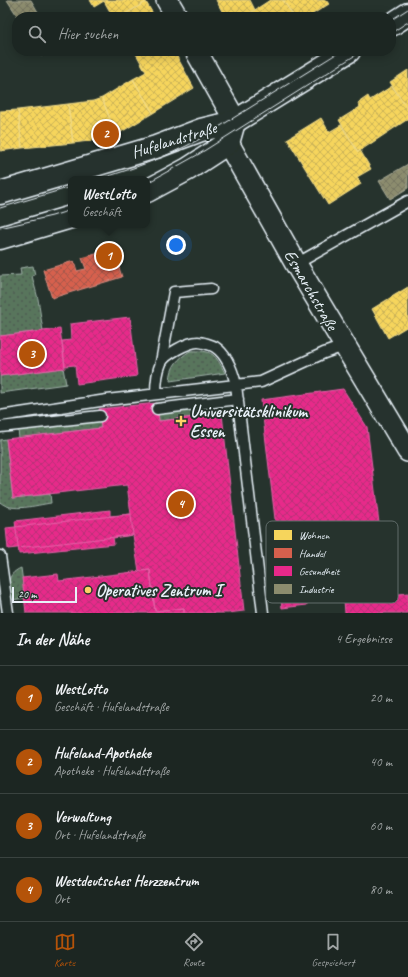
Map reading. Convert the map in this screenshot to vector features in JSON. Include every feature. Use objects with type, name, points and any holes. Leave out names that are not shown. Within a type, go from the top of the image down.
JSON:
[{"type":"main road","points":[[396,22],[408,14]]},
{"type":"main road","name":"Hufelandstraße","points":[[150,189],[182,173],[230,128],[341,56]]},
{"type":"main road","name":"Hufelandstraße","points":[[0,193],[230,128]]},
{"type":"main road","points":[[0,238],[68,218]]},
{"type":"street","points":[[167,0],[174,12]]},
{"type":"street","name":"Esmarchstraße","points":[[198,56],[230,128],[296,264],[408,451]]},
{"type":"lane","points":[[296,264],[408,201]]},
{"type":"lane","points":[[156,394],[156,386],[174,292],[211,288]]},
{"type":"lane","points":[[161,362],[177,349],[198,342],[215,347],[225,357],[233,372],[238,399],[263,613]]},
{"type":"lane","points":[[0,416],[107,400],[261,382],[331,350],[344,346]]},
{"type":"lane","points":[[157,409],[238,399]]},
{"type":"lane","points":[[0,427],[100,416]]},
{"type":"lane","points":[[0,556],[8,613]]},
{"type":"green space","points":[[33,266],[35,275],[32,276],[38,299],[43,331],[0,336],[0,276],[21,275],[20,268]]},
{"type":"green space","points":[[190,351],[204,351],[212,354],[219,361],[225,373],[170,381],[172,371],[176,363]]},
{"type":"green space","points":[[63,368],[66,384],[0,393],[0,376]]},
{"type":"green space","points":[[201,408],[206,412],[207,416],[159,421],[158,413]]},
{"type":"green space","points":[[100,420],[101,428],[19,438],[18,430]]},
{"type":"green space","points":[[6,439],[13,498],[50,494],[51,503],[17,508],[0,502],[0,440]]},
{"type":"green space","points":[[21,568],[25,598],[11,600],[9,581],[12,574]]},
{"type":"building: Wohnen","points":[[90,0],[145,0],[146,2],[129,12],[110,12],[104,1],[94,7]]},
{"type":"building: Wohnen","points":[[216,0],[250,0],[255,10],[252,12],[222,12]]},
{"type":"building: Wohnen","points":[[270,0],[283,0],[291,12],[252,12]]},
{"type":"building: Wohnen","points":[[283,0],[326,0],[329,4],[316,12],[291,12]]},
{"type":"building: Wohnen","points":[[146,2],[152,12],[129,12]]},
{"type":"building: Wohnen","points":[[137,56],[177,56],[194,88],[153,113],[133,79],[146,72]]},
{"type":"building: Wohnen","points":[[408,70],[408,110],[390,82]]},
{"type":"building: Wohnen","points":[[133,79],[153,113],[116,135],[102,98]]},
{"type":"building: Wohnen","points":[[392,86],[408,110],[408,119],[358,152],[339,120],[360,107],[358,103],[368,96],[370,100]]},
{"type":"building: Wohnen","points":[[102,98],[116,135],[97,140],[73,143],[68,104],[93,101]]},
{"type":"building: Wohnen","points":[[68,104],[73,143],[22,148],[18,110]]},
{"type":"building: Wohnen","points":[[18,110],[22,148],[0,151],[0,111]]},
{"type":"building: Wohnen","points":[[321,118],[329,132],[341,125],[358,152],[360,150],[371,169],[357,177],[361,184],[328,205],[287,139]]},
{"type":"building: Wohnen","points":[[408,287],[408,326],[388,338],[372,309]]},
{"type":"building: Handel","points":[[113,249],[122,277],[52,298],[43,270],[74,261],[77,271],[86,269],[82,258]]},
{"type":"building: Gesundheit","points":[[130,317],[137,376],[77,384],[75,365],[65,366],[62,341],[71,340],[70,324]]},
{"type":"building: Gesundheit","points":[[60,329],[65,368],[0,376],[0,336]]},
{"type":"building: Gesundheit","points":[[343,389],[367,427],[379,521],[275,521],[261,400]]},
{"type":"building: Gesundheit","points":[[157,403],[159,421],[222,414],[244,611],[228,613],[184,613],[184,608],[155,611],[150,570],[139,571],[133,535],[113,538],[114,544],[19,554],[15,521],[110,510],[110,516],[131,514],[127,485],[13,498],[6,439],[101,428],[99,409]]},
{"type":"building: Gesundheit","points":[[131,514],[133,535],[8,549],[6,528]]},
{"type":"building: Gesundheit","name":"Operatives Zentrum I","points":[[150,570],[155,611],[184,608],[184,613],[26,613],[22,578],[58,574],[59,581]]},
{"type":"building: Gesundheit","points":[[408,593],[408,613],[345,613],[344,603],[398,603],[398,594]]},
{"type":"building: Gesundheit","points":[[281,603],[307,603],[307,605],[282,608]]},
{"type":"building: Industrie","points":[[7,0],[31,0],[38,12],[15,12]]},
{"type":"building: Industrie","points":[[408,164],[408,188],[390,199],[379,181]]},
{"type":"tram line","points":[[396,17],[408,9]]},
{"type":"tram line","points":[[396,30],[408,22]]},
{"type":"tram line","points":[[108,176],[174,152],[198,140],[333,56]]},
{"type":"tram line","points":[[150,181],[199,154],[354,56]]},
{"type":"tram line","points":[[0,208],[68,188]]},
{"type":"tram line","points":[[0,228],[68,211]]},
{"type":"place","name":"Hufeland-Apotheke","points":[[106,134]]},
{"type":"place","name":"WestLotto","points":[[109,256]]},
{"type":"place","name":"Verwaltung","points":[[32,354]]},
{"type":"place","name":"Universitätsklinikum Essen","points":[[181,421]]},
{"type":"place","name":"Westdeutsches Herzzentrum","points":[[181,504]]},
{"type":"place","name":"Operatives Zentrum I","points":[[88,590]]}]
